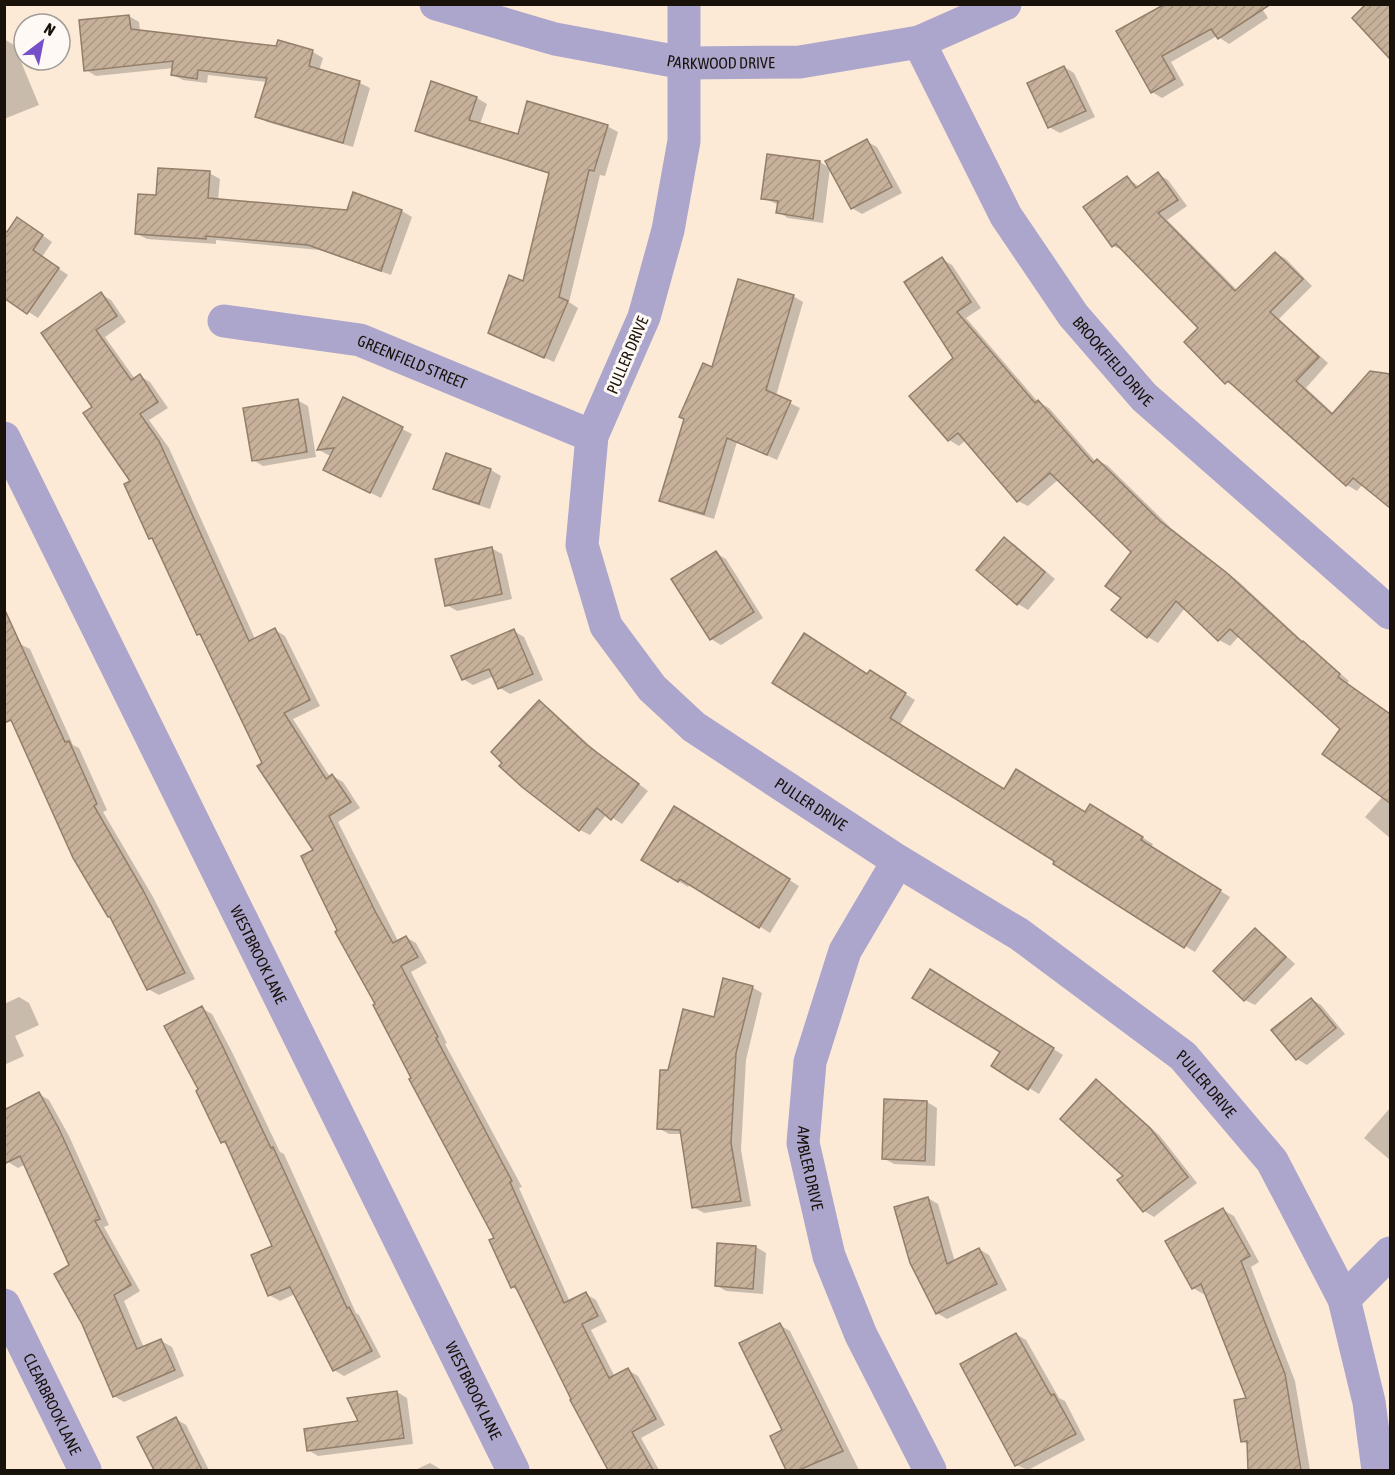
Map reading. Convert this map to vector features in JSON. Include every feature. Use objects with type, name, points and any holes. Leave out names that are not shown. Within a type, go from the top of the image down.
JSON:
[{"type":"street","name":"PARKWOOD DRIVE","points":[[436,4],[555,39],[684,63],[800,62],[920,42],[1005,4]]},
{"type":"street","name":"PULLER DRIVE","points":[[684,4],[684,141],[668,230],[644,317],[592,435],[582,546],[606,627],[652,688],[694,727],[898,861],[1019,934],[1183,1056],[1272,1161],[1344,1299],[1369,1402],[1378,1470]]},
{"type":"street","name":"BROOKFIELD DRIVE","points":[[920,42],[1006,216],[1073,315],[1144,397],[1390,613]]},
{"type":"street","name":"GREENFIELD STREET","points":[[224,321],[360,340],[592,435]]},
{"type":"street","name":"WESTBROOK LANE","points":[[4,438],[513,1470]]},
{"type":"street","name":"AMBLER DRIVE","points":[[898,861],[846,951],[810,1062],[803,1143],[829,1256],[861,1335],[930,1470]]},
{"type":"street","points":[[1344,1299],[1390,1253]]},
{"type":"street","name":"CLEARBROOK LANE","points":[[4,1305],[85,1470]]},
{"type":"building","points":[[1165,4],[1271,4],[1218,39],[1211,29],[1162,56],[1175,79],[1151,93],[1116,31]]},
{"type":"building","points":[[1366,4],[1390,4],[1390,59],[1352,18]]},
{"type":"building","points":[[129,15],[131,29],[276,46],[278,40],[313,50],[309,66],[360,81],[343,143],[255,117],[267,78],[198,70],[197,79],[171,75],[173,61],[84,71],[79,20]]},
{"type":"building","points":[[1064,66],[1086,111],[1048,128],[1027,83]]},
{"type":"building","points":[[431,81],[477,97],[469,120],[518,134],[527,101],[608,125],[594,171],[589,170],[559,297],[568,301],[544,358],[488,333],[509,275],[523,281],[549,173],[415,131]]},
{"type":"building","points":[[867,139],[892,187],[851,209],[825,161]]},
{"type":"building","points":[[767,154],[820,161],[813,219],[776,213],[778,201],[761,199]]},
{"type":"building","points":[[158,168],[210,171],[208,198],[347,210],[353,192],[402,210],[381,271],[308,245],[206,236],[206,239],[135,234],[138,194],[156,195]]},
{"type":"building","points":[[1158,172],[1178,200],[1158,213],[1235,291],[1275,252],[1303,279],[1270,312],[1319,357],[1296,381],[1332,414],[1370,371],[1390,374],[1390,508],[1353,478],[1346,486],[1228,381],[1225,384],[1184,342],[1198,328],[1116,244],[1112,247],[1083,207],[1127,176],[1136,188]]},
{"type":"building","points":[[17,217],[43,235],[33,250],[59,268],[27,314],[4,298],[4,230],[7,232]]},
{"type":"building","points":[[942,257],[971,302],[957,312],[1035,403],[1038,400],[1093,463],[1097,459],[1160,521],[1227,573],[1340,674],[1338,677],[1390,714],[1390,803],[1322,754],[1340,729],[1230,629],[1218,641],[1176,601],[1147,638],[1111,610],[1121,598],[1105,586],[1131,552],[1050,473],[1017,502],[958,433],[948,441],[909,396],[953,358],[904,282]]},
{"type":"building","points":[[738,279],[794,295],[766,390],[791,401],[767,455],[727,438],[704,514],[659,501],[684,419],[679,417],[703,363],[712,367]]},
{"type":"building","points":[[101,292],[117,316],[96,330],[131,380],[140,374],[158,402],[140,414],[159,441],[249,641],[275,628],[310,700],[284,713],[326,779],[332,774],[351,802],[329,816],[393,943],[406,936],[418,957],[401,966],[438,1037],[436,1038],[512,1181],[510,1182],[564,1303],[586,1292],[598,1316],[582,1324],[609,1378],[628,1368],[656,1419],[632,1432],[653,1470],[608,1470],[570,1400],[515,1286],[511,1288],[489,1240],[494,1238],[409,1079],[411,1078],[373,1005],[375,1004],[335,932],[337,930],[301,856],[313,850],[257,766],[262,763],[200,634],[197,635],[152,538],[149,539],[124,484],[130,481],[83,413],[92,407],[41,333]]},
{"type":"building","points":[[343,397],[403,427],[370,493],[323,470],[334,448],[317,450]]},
{"type":"building","points":[[298,399],[307,452],[252,461],[243,408]]},
{"type":"building","points":[[446,453],[491,469],[479,504],[433,489]]},
{"type":"building","points":[[1004,537],[1045,572],[1017,605],[976,570]]},
{"type":"building","points":[[492,547],[502,594],[445,606],[435,559]]},
{"type":"building","points":[[716,551],[754,612],[710,640],[671,579]]},
{"type":"building","points":[[4,608],[65,742],[69,741],[97,804],[94,806],[143,890],[185,973],[147,990],[110,917],[73,858],[11,720],[4,723]]},
{"type":"building","points":[[514,629],[533,674],[498,689],[489,669],[462,680],[451,656]]},
{"type":"building","points":[[804,633],[867,674],[870,670],[906,693],[890,718],[1004,789],[1016,769],[1085,812],[1090,804],[1143,837],[1141,840],[1221,890],[1184,948],[1053,864],[1054,861],[772,683]]},
{"type":"building","points":[[539,700],[587,745],[639,784],[611,820],[597,808],[579,831],[499,766],[502,763],[491,752]]},
{"type":"building","points":[[674,806],[790,879],[759,928],[680,879],[678,882],[641,860]]},
{"type":"building","points":[[1255,928],[1286,957],[1244,1001],[1213,971]]},
{"type":"building","points":[[930,969],[1054,1048],[1028,1090],[991,1066],[1000,1052],[912,998]]},
{"type":"building","points":[[723,978],[753,986],[736,1053],[731,1143],[741,1201],[692,1208],[680,1130],[657,1129],[660,1070],[668,1070],[683,1009],[714,1017]]},
{"type":"building","points":[[1311,998],[1336,1028],[1296,1060],[1271,1030]]},
{"type":"building","points":[[202,1006],[271,1148],[273,1147],[347,1308],[349,1307],[372,1351],[333,1371],[290,1287],[268,1296],[251,1255],[272,1246],[225,1141],[221,1143],[196,1091],[198,1089],[164,1026]]},
{"type":"building","points":[[1096,1079],[1150,1128],[1188,1177],[1143,1212],[1117,1180],[1123,1176],[1060,1119]]},
{"type":"building","points":[[39,1092],[59,1129],[100,1219],[95,1221],[131,1285],[114,1295],[137,1349],[161,1339],[175,1370],[113,1397],[82,1324],[54,1274],[69,1265],[20,1156],[4,1164],[4,1110]]},
{"type":"building","points":[[884,1099],[927,1101],[925,1161],[882,1159]]},
{"type":"building","points":[[928,1197],[947,1264],[979,1248],[997,1284],[936,1314],[910,1263],[894,1207]]},
{"type":"building","points":[[1223,1208],[1250,1256],[1241,1261],[1285,1374],[1301,1470],[1248,1470],[1247,1441],[1241,1442],[1234,1400],[1246,1398],[1201,1284],[1192,1289],[1165,1241]]},
{"type":"building","points":[[717,1243],[756,1246],[753,1289],[715,1286]]},
{"type":"building","points":[[780,1323],[843,1451],[799,1470],[786,1470],[770,1436],[782,1430],[739,1343]]},
{"type":"building","points":[[1016,1333],[1076,1434],[1015,1466],[960,1364]]},
{"type":"building","points":[[397,1391],[404,1438],[307,1451],[304,1429],[358,1421],[347,1398]]},
{"type":"building","points":[[176,1417],[202,1470],[154,1470],[137,1437]]}]
